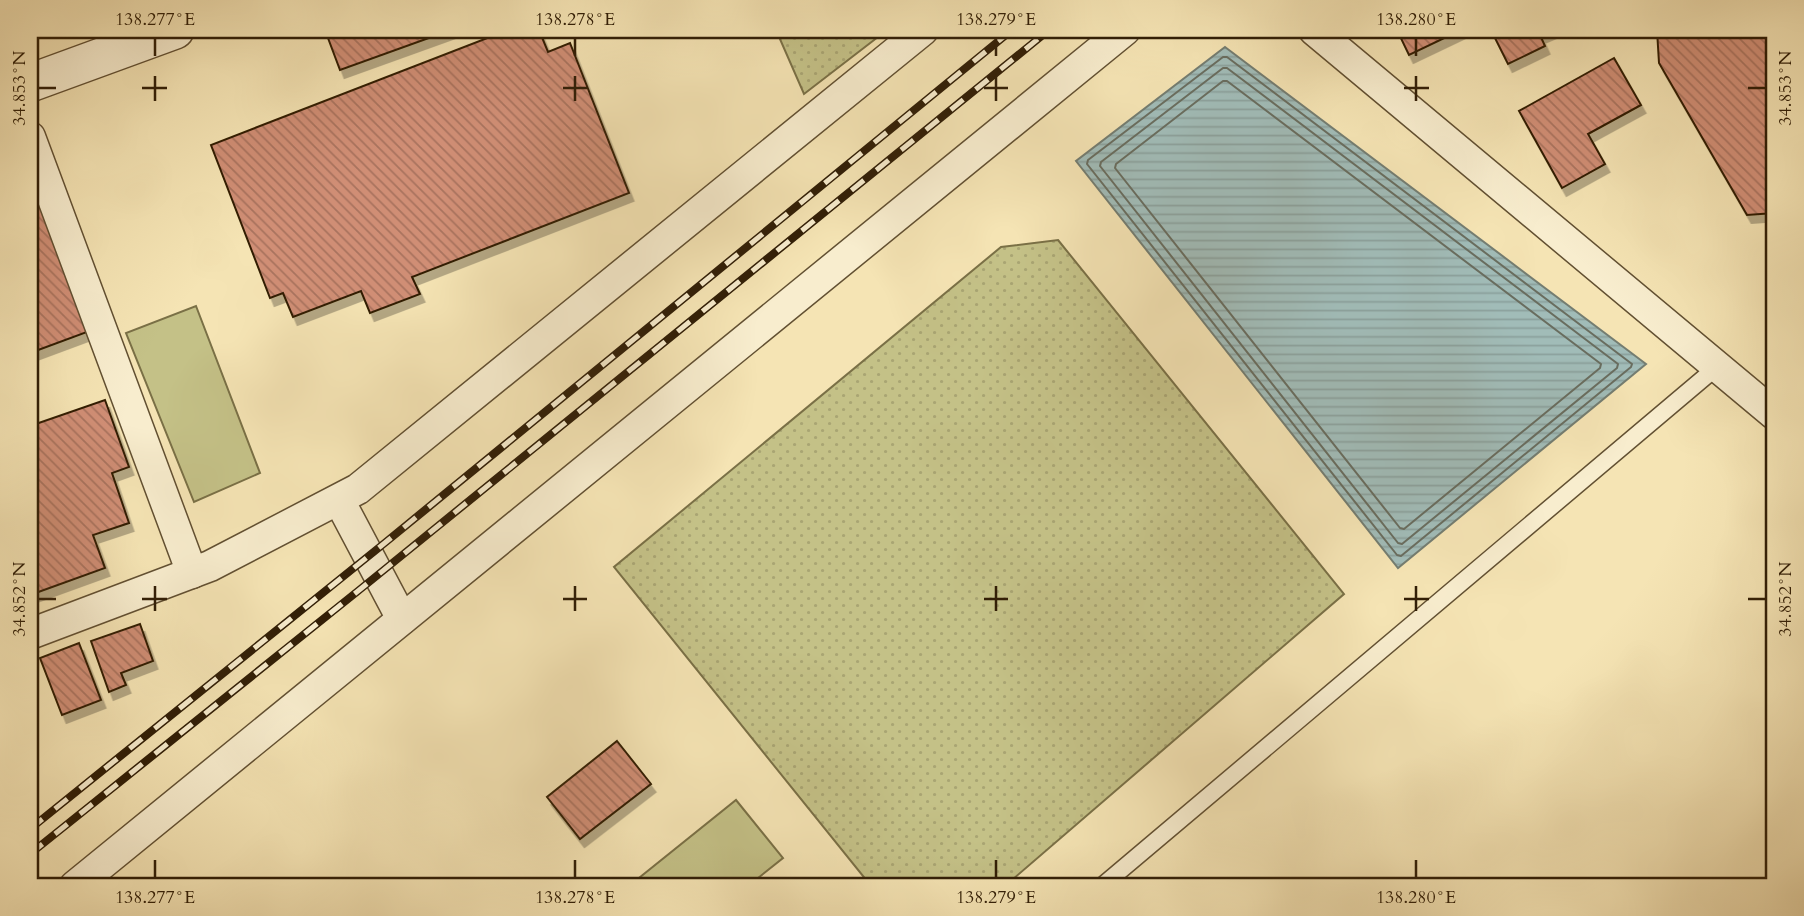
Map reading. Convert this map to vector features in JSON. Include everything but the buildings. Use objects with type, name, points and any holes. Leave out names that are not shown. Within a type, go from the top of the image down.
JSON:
[{"type":"street","points":[[30,83],[175,30]]},
{"type":"street","points":[[30,634],[210,566],[358,489],[923,30]]},
{"type":"street","points":[[75,886],[1125,30]]},
{"type":"street","points":[[1314,30],[1774,414]]},
{"type":"street","points":[[30,137],[192,573]]},
{"type":"street","points":[[339,500],[402,620]]},
{"type":"lane","points":[[1102,886],[1718,366]]},
{"type":"shaded area","points":[[776,30],[887,30],[804,94]]},
{"type":"shaded area","points":[[1058,240],[1344,594],[1005,886],[871,886],[614,567],[1001,247]]},
{"type":"shaded area","points":[[196,306],[260,473],[194,502],[126,333]]},
{"type":"shaded area","points":[[736,800],[783,858],[748,886],[629,886]]},
{"type":"water","points":[[1225,47],[1646,364],[1398,568],[1076,161]]},
{"type":"railway","points":[[30,829],[1012,30]]},
{"type":"railway","points":[[30,854],[1049,30]]}]
